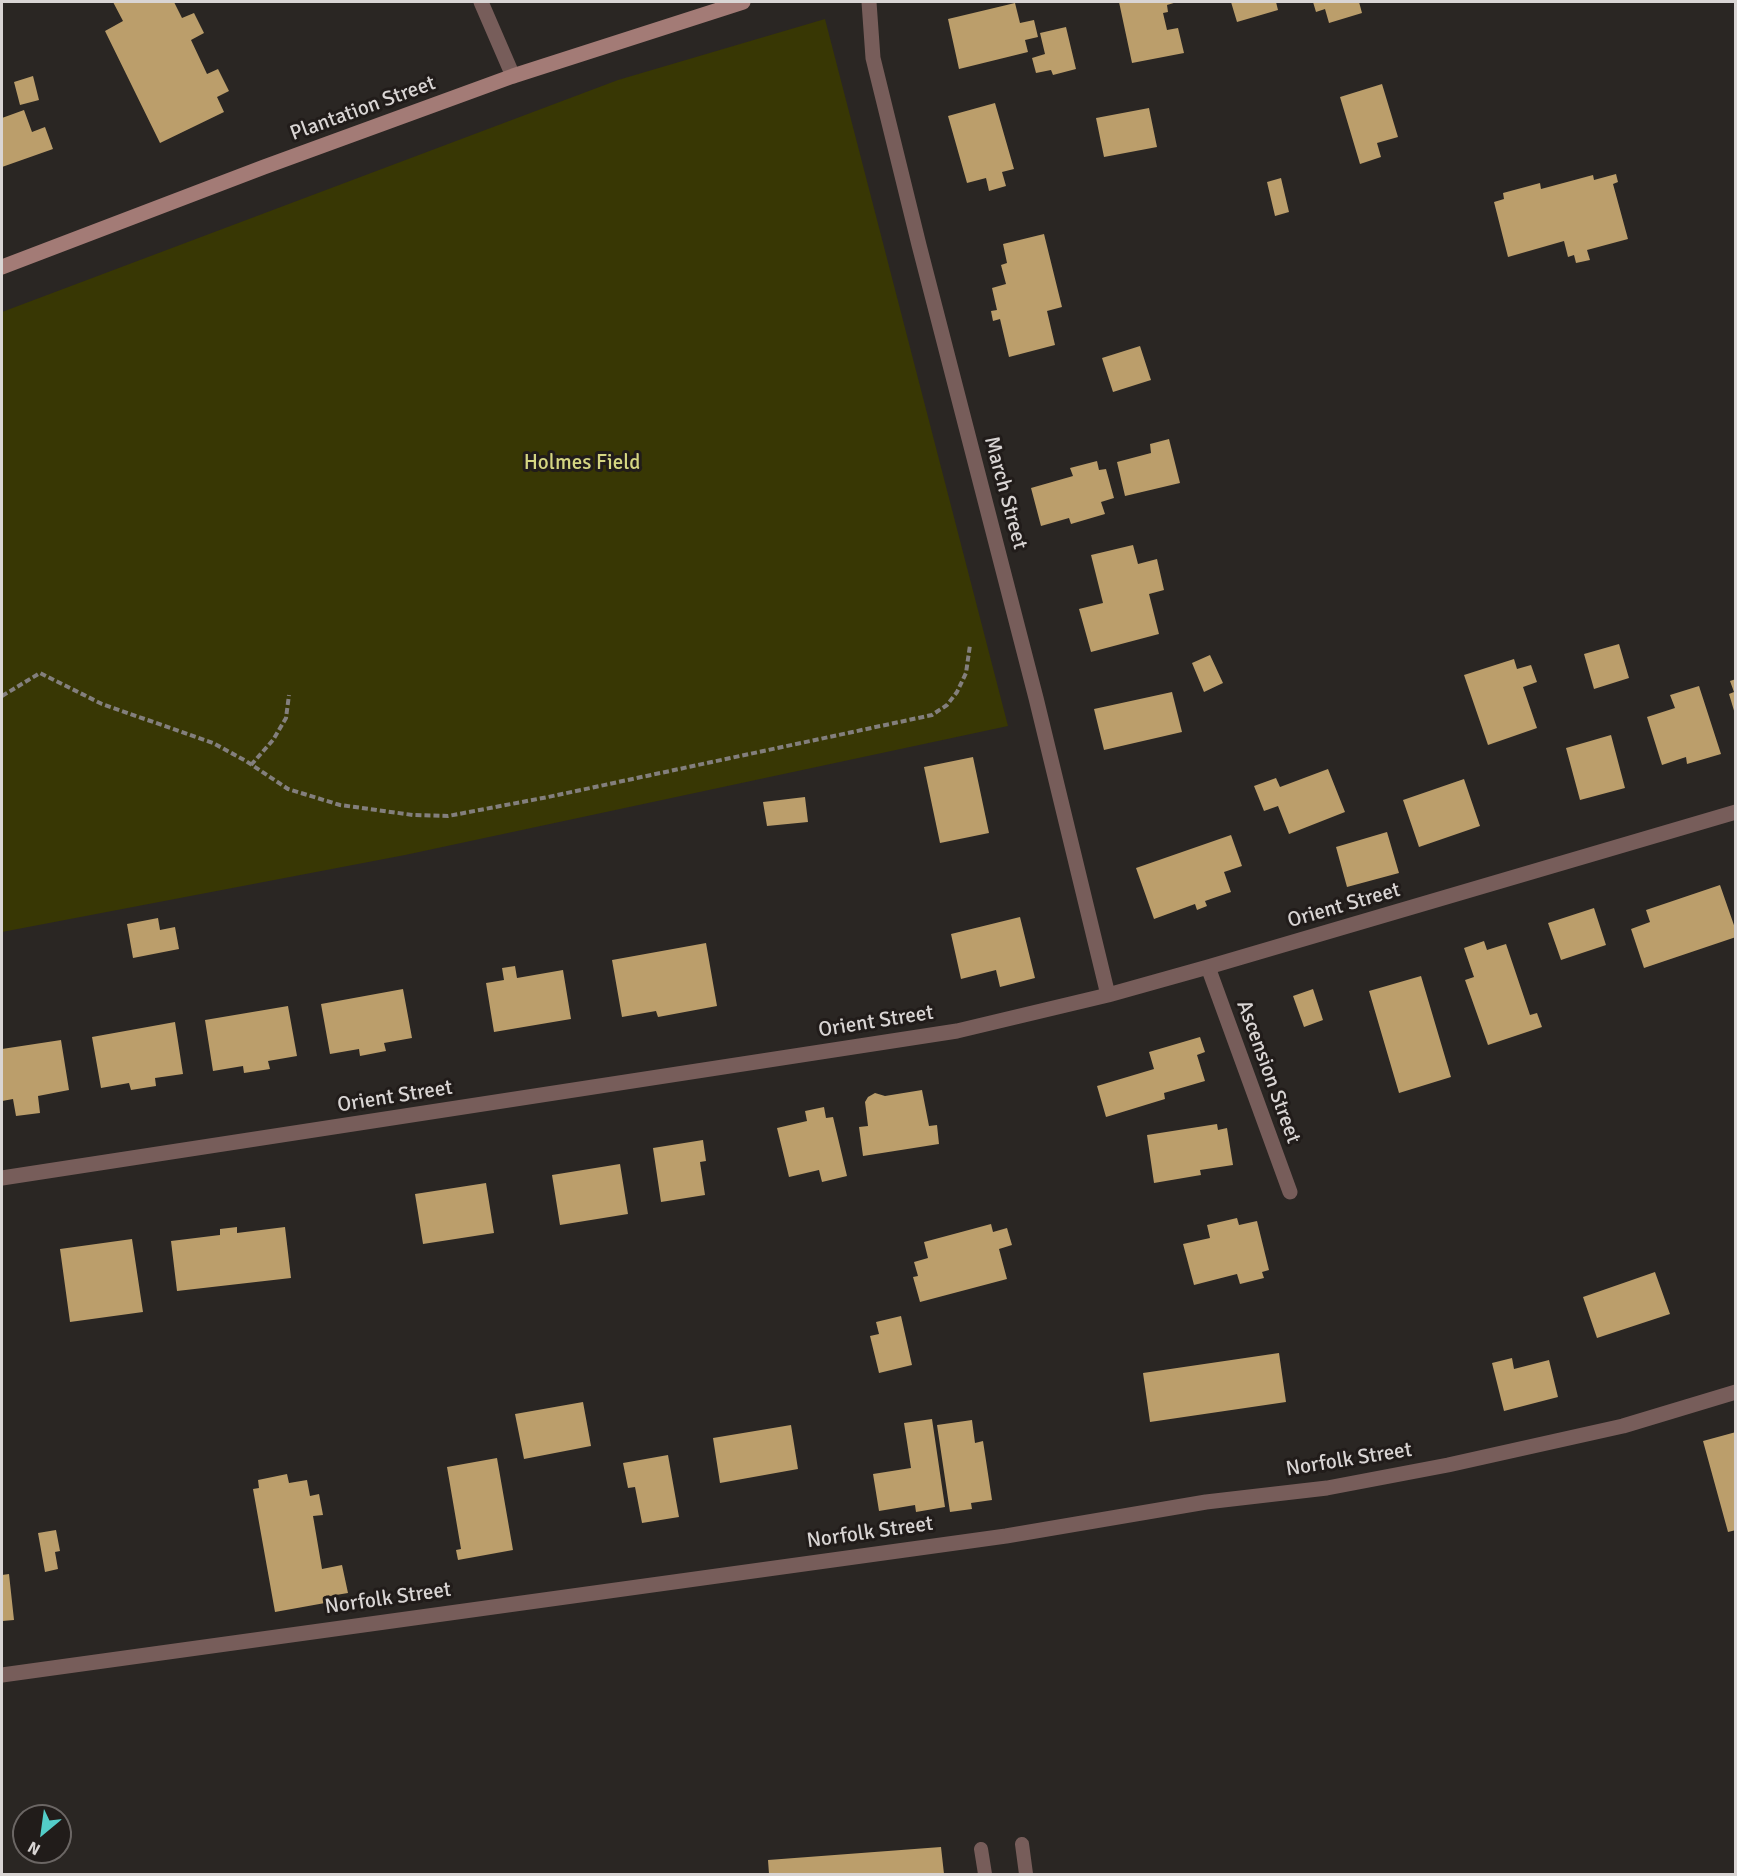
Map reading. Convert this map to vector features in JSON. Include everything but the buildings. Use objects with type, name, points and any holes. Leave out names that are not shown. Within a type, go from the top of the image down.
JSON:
[{"type":"street","points":[[481,2],[513,76]]},
{"type":"street","name":"Plantation Street","points":[[2,267],[264,167],[513,76],[743,2]]},
{"type":"street","name":"March Street","points":[[869,2],[873,58],[1036,698],[1108,995]]},
{"type":"street","name":"Orient Street","points":[[2,1178],[948,1032],[1108,995],[1736,812]]},
{"type":"street","name":"Ascension Street","points":[[1208,967],[1290,1192]]},
{"type":"street","name":"Norfolk Street","points":[[2,1675],[994,1538],[1206,1502],[1327,1488],[1448,1465],[1623,1426],[1736,1392]]},
{"type":"lane","points":[[1022,1844],[1026,1875]]},
{"type":"lane","points":[[981,1849],[985,1875]]},
{"type":"path","points":[[2,696],[40,673],[102,704],[213,744],[288,789],[340,805],[413,815],[448,816],[548,797],[932,715],[947,705],[957,692],[966,673],[970,645]]},
{"type":"path","points":[[251,765],[273,740],[286,718],[289,694]]},
{"type":"green space","name":"Holmes Field","points":[[825,19],[1008,726],[405,855],[2,932],[2,312],[618,80]]}]
